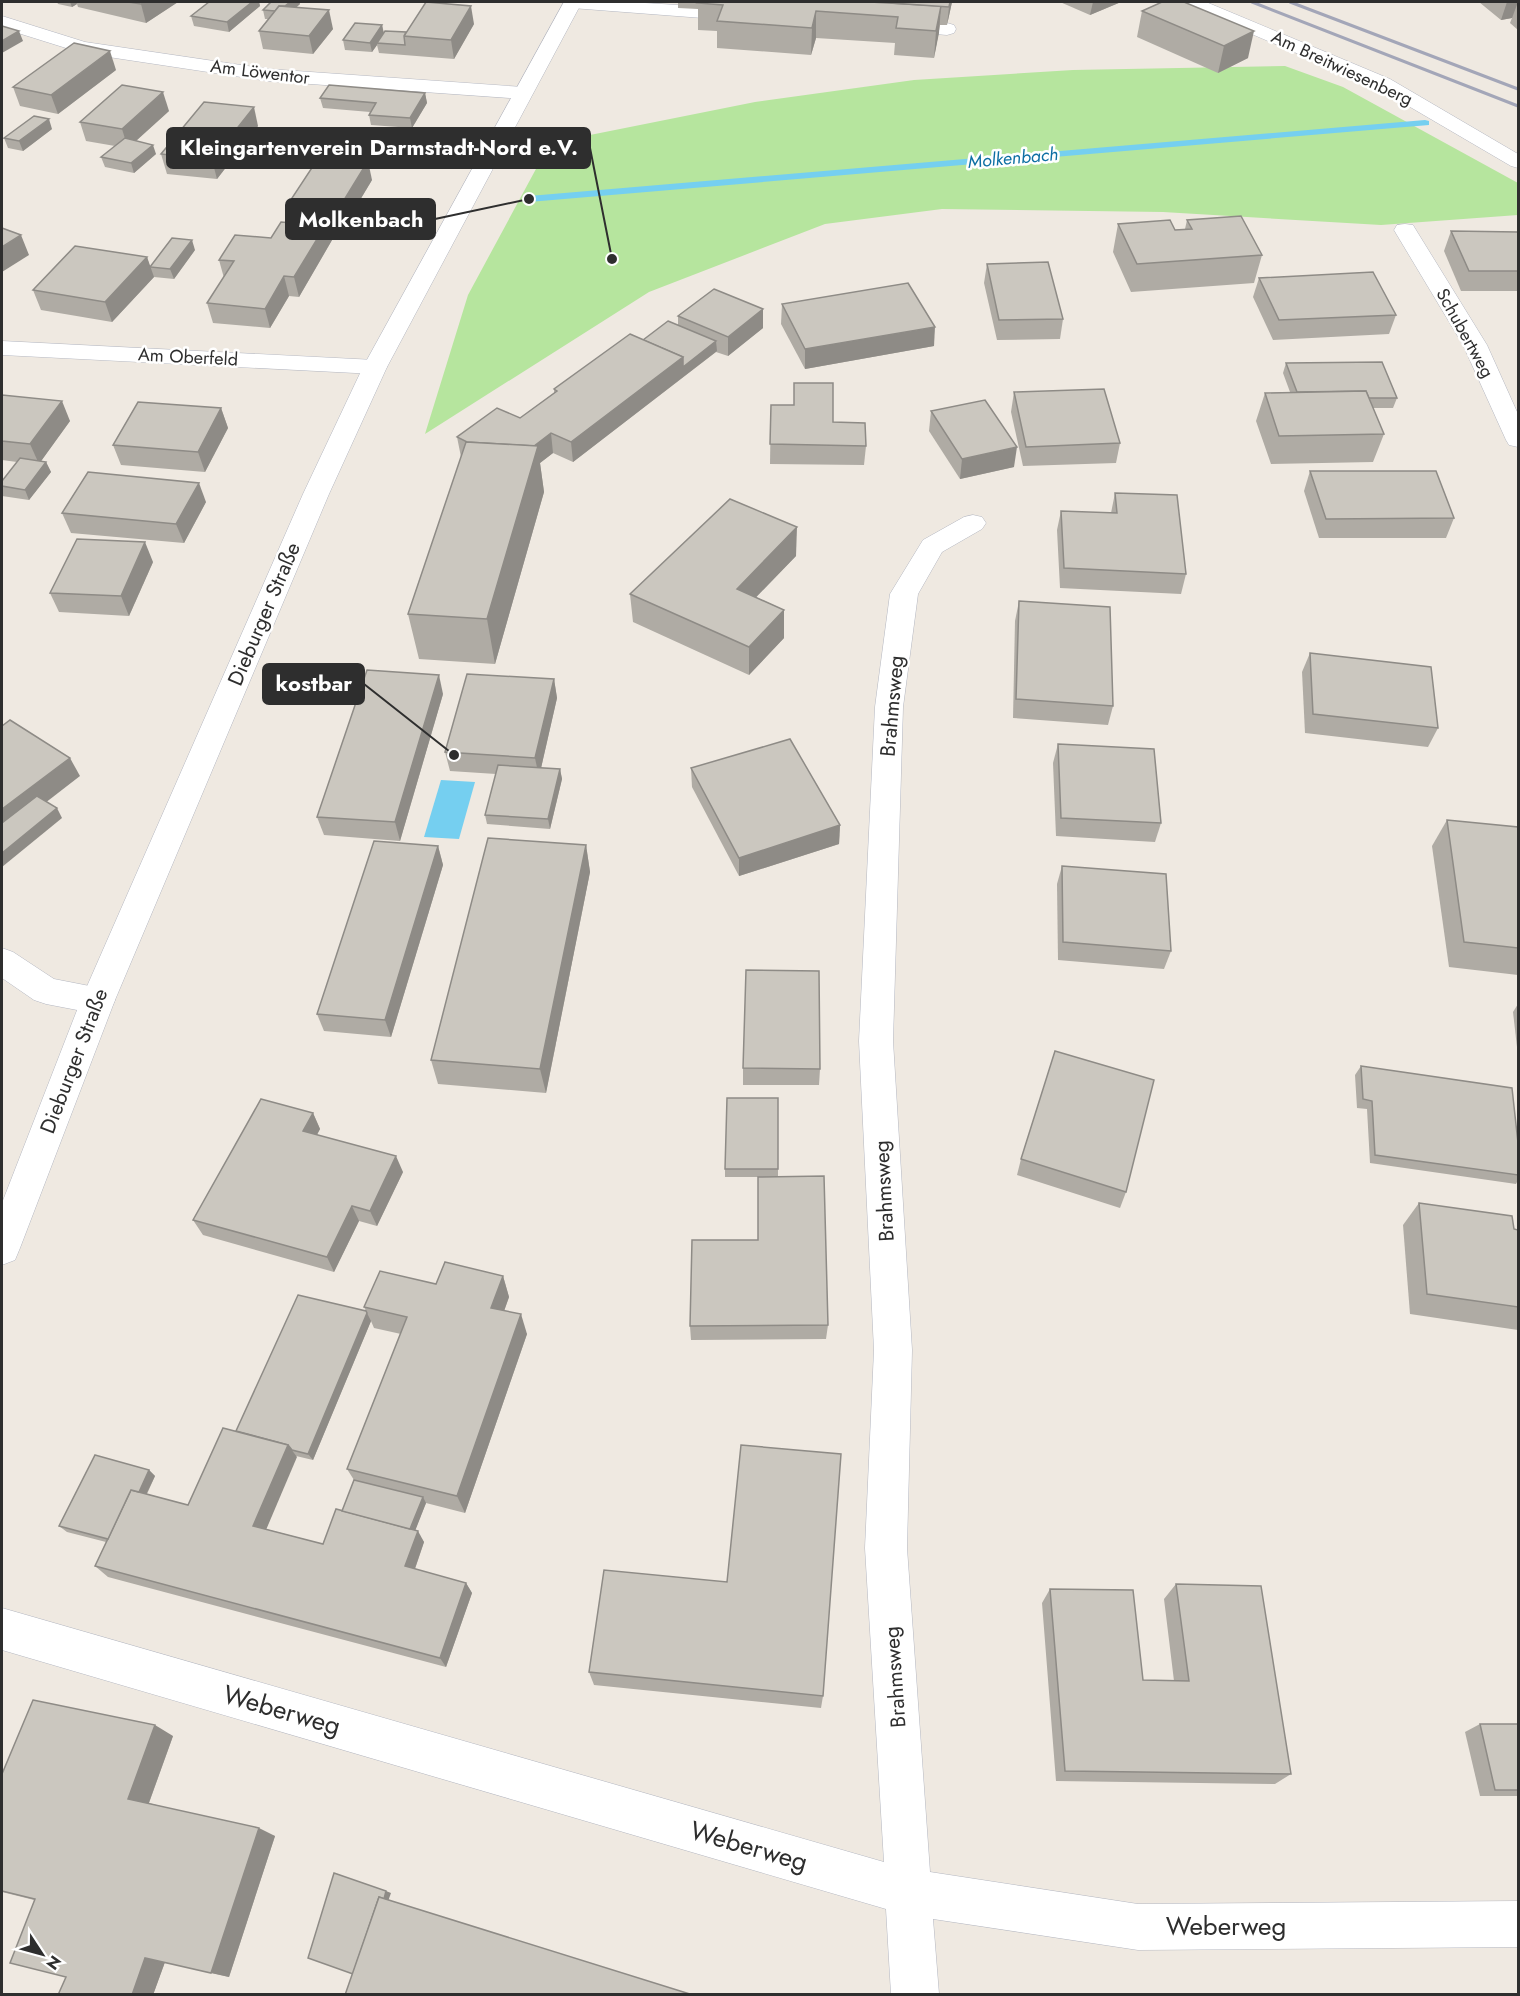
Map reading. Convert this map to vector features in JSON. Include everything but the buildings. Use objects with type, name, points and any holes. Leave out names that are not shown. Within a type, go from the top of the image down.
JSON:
[{"type":"street","points":[[572,2],[756,16]]},
{"type":"street","name":"Dieburger Straße","points":[[2,1248],[98,1000],[316,494],[375,367],[572,2]]},
{"type":"street","name":"Am Breitwiesenberg","points":[[1192,2],[1383,83],[1518,162]]},
{"type":"street","name":"Am Löwentor","points":[[2,22],[82,46],[268,75],[523,93]]},
{"type":"street","points":[[875,24],[947,29]]},
{"type":"street","name":"Schubertweg","points":[[1405,230],[1475,345],[1518,440]]},
{"type":"street","name":"Am Oberfeld","points":[[2,348],[375,367]]},
{"type":"street","name":"Brahmsweg","points":[[915,1995],[886,1548],[893,1350],[876,1041],[889,707],[904,594],[932,546],[973,523]]},
{"type":"street","points":[[2,962],[46,991],[98,1000]]},
{"type":"street","name":"Weberweg","points":[[2,1629],[908,1892],[1138,1927],[1518,1924]]},
{"type":"green space","points":[[1285,66],[1343,87],[1518,183],[1518,215],[1381,225],[1163,212],[942,209],[825,224],[649,292],[425,434],[468,295],[550,143],[755,102],[914,80],[1073,70]]},
{"type":"water","points":[[441,780],[475,782],[459,839],[424,837]]},
{"type":"waterway","name":"Molkenbach","points":[[529,199],[1425,123]]},
{"type":"railway","points":[[1252,2],[1518,106]]},
{"type":"railway","points":[[1290,2],[1518,89]]},
{"type":"place","name":"Molkenbach","points":[[529,199]]},
{"type":"place","name":"Kleingartenverein Darmstadt-Nord e.V.","points":[[612,259]]},
{"type":"place","name":"kostbar","points":[[454,755]]}]
